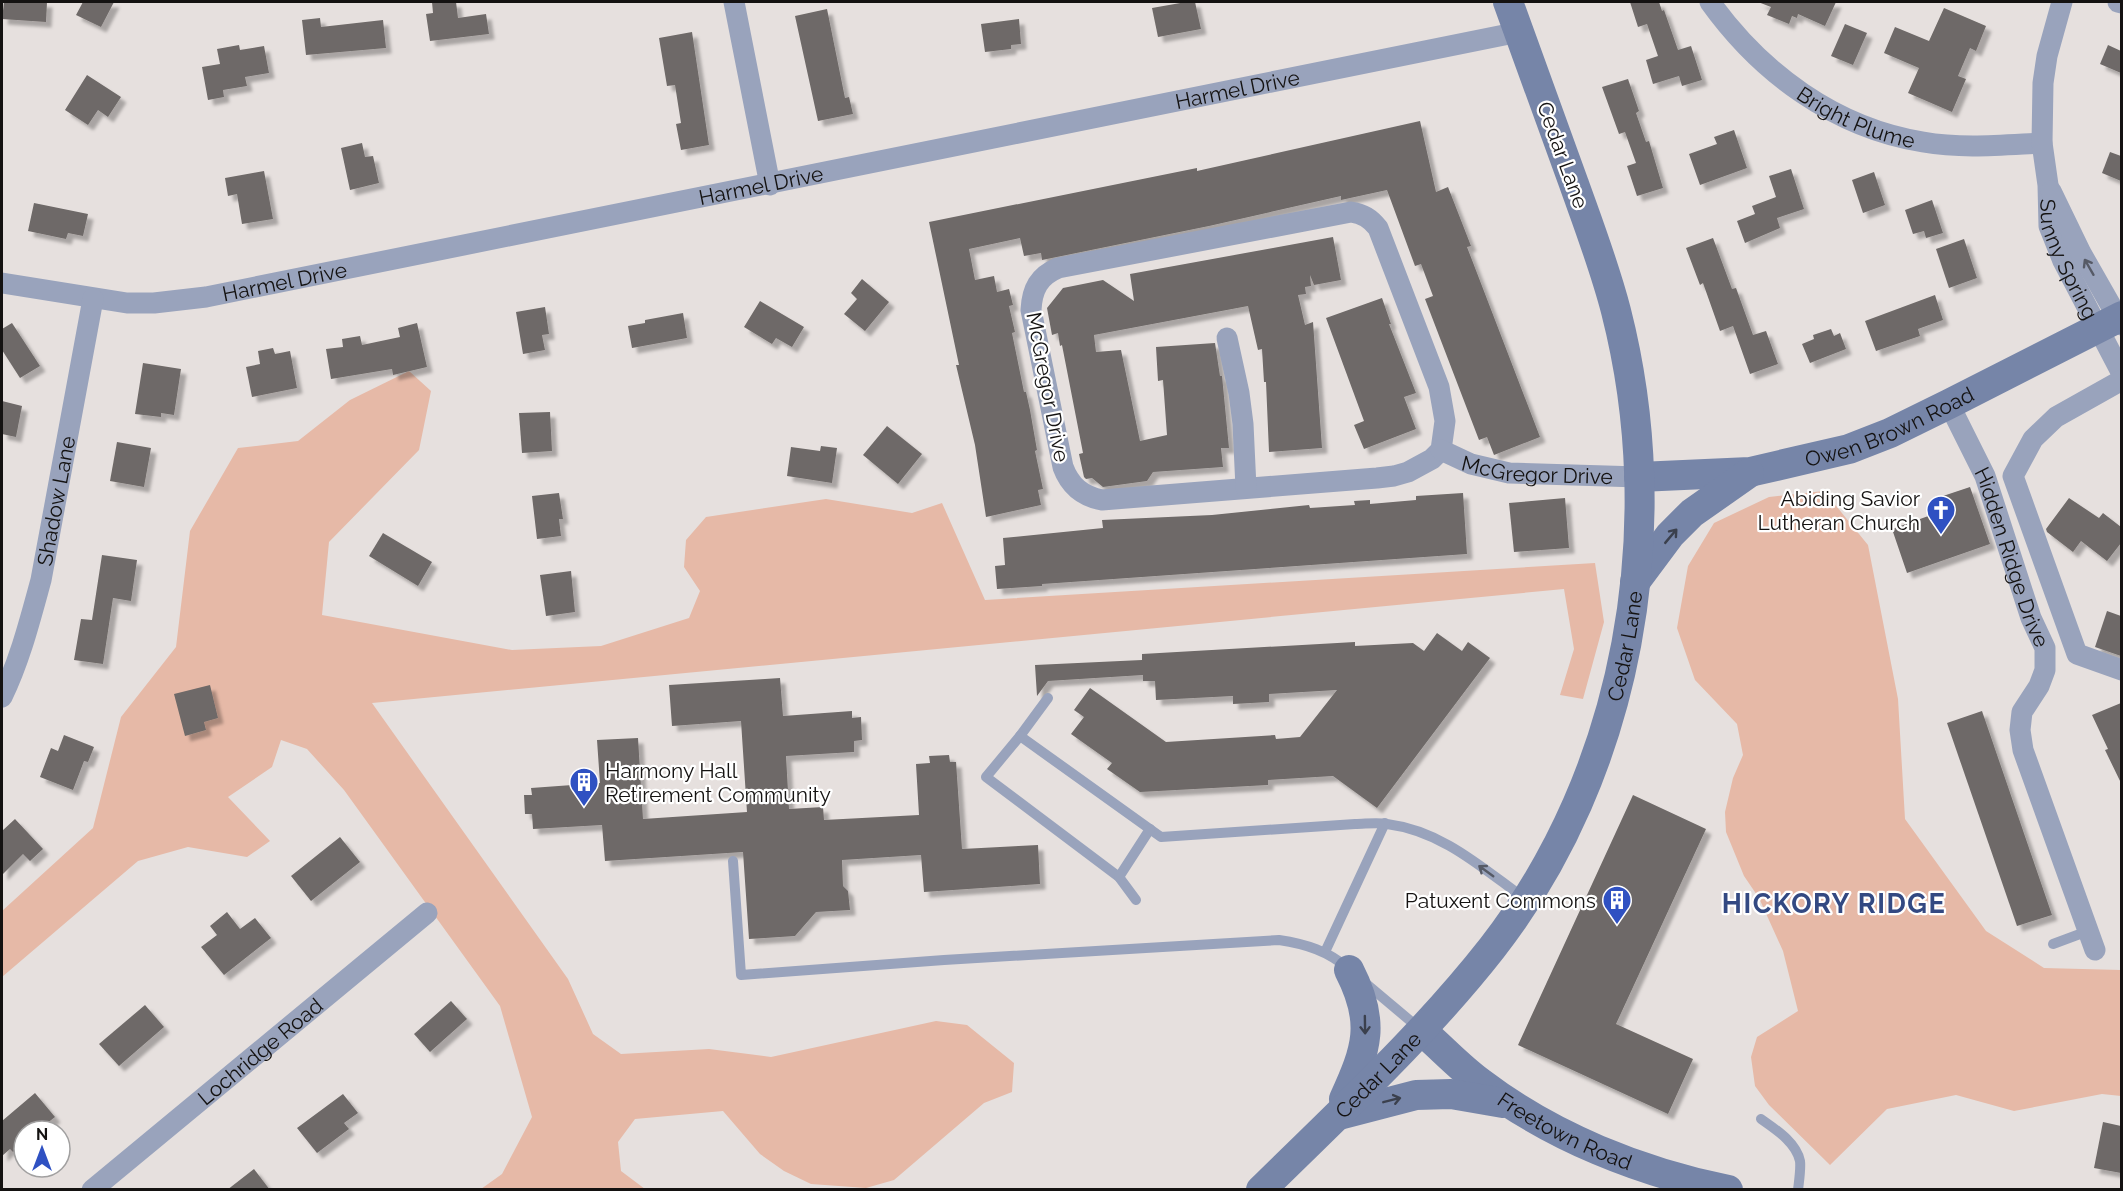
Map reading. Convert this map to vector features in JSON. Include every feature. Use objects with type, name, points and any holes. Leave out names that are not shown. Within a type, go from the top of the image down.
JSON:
[{"type":"main road","name":"Cedar Lane","points":[[1261,1190],[1422,1031],[1494,945],[1550,860],[1576,807],[1599,748],[1620,675],[1631,620],[1640,524],[1634,399],[1616,311],[1587,221],[1508,2]]},
{"type":"main road","name":"Owen Brown Road","points":[[1639,477],[1750,472],[1849,449],[1890,433],[2115,322]]},
{"type":"main road","points":[[1635,582],[1670,535],[1692,513],[1750,472]]},
{"type":"main road","points":[[1336,1116],[1360,1064],[1365,1042],[1363,1001],[1349,970]]},
{"type":"main road","name":"Freetown Road","points":[[1422,1031],[1479,1082],[1548,1126],[1643,1167],[1728,1190]]},
{"type":"main road","points":[[1336,1116],[1416,1095],[1451,1094],[1513,1105]]},
{"type":"street","points":[[734,2],[770,185]]},
{"type":"street","name":"Bright Plume","points":[[1710,2],[1741,41],[1768,68],[1800,92],[1844,118],[1922,142],[1967,146],[2042,143]]},
{"type":"street","name":"Sunny Spring","points":[[2062,2],[2047,57],[2043,83],[2042,143],[2049,185],[2049,226],[2063,261],[2082,294],[2115,322],[2121,374]]},
{"type":"street","name":"Harmel Drive","points":[[2,283],[127,303],[154,303],[206,297],[1519,32]]},
{"type":"street","name":"McGregor Drive","points":[[1339,213],[1361,214],[1378,228],[1438,387],[1445,421],[1441,450],[1421,465],[1394,477],[1102,500],[1091,497],[1074,487],[1063,467],[1031,310],[1034,288],[1047,273],[1058,268],[1339,213]]},
{"type":"street","name":"Shadow Lane","points":[[2,697],[29,625],[40,580],[93,299]]},
{"type":"street","points":[[1227,338],[1242,414],[1246,489]]},
{"type":"street","points":[[2121,380],[2056,417],[2033,439],[2013,476],[2077,654],[2121,670]]},
{"type":"street","name":"Hidden Ridge Drive","points":[[1949,404],[1985,476],[2031,618],[2045,648],[2045,670],[2039,686],[2022,712],[2023,750],[2091,940]]},
{"type":"street","name":"McGregor Drive","points":[[1441,450],[1471,464],[1509,473],[1639,477]]},
{"type":"street","name":"Lochridge Road","points":[[92,1190],[427,913]]},
{"type":"lane","points":[[1047,698],[1020,736],[986,777],[1119,877],[1136,900]]},
{"type":"lane","points":[[1020,736],[1161,837],[1355,824],[1385,824],[1410,828],[1447,843],[1526,899]]},
{"type":"lane","points":[[1325,952],[1385,824]]},
{"type":"lane","points":[[1119,877],[1150,829]]},
{"type":"lane","points":[[733,861],[741,975],[1279,940],[1303,944],[1325,952],[1422,1031]]},
{"type":"lane","points":[[2053,945],[2091,940]]},
{"type":"lane","points":[[1761,1119],[1780,1132],[1793,1147],[1800,1160],[1798,1190]]},
{"type":"shaded area","points":[[409,371],[431,391],[419,450],[329,542],[322,615],[512,650],[601,646],[689,618],[700,591],[684,567],[686,540],[706,517],[826,499],[912,513],[942,503],[985,600],[1595,563],[1604,622],[1583,699],[1560,695],[1574,649],[1564,589],[372,703],[568,979],[593,1034],[621,1054],[709,1049],[771,1057],[936,1021],[967,1025],[1014,1063],[1012,1092],[984,1103],[894,1180],[866,1188],[811,1184],[784,1171],[760,1154],[723,1111],[635,1119],[618,1142],[621,1171],[645,1189],[481,1189],[502,1174],[532,1117],[500,1006],[344,790],[307,749],[281,740],[272,767],[228,797],[270,841],[247,857],[188,847],[138,861],[2,977],[2,911],[93,828],[121,717],[176,647],[190,531],[238,448],[298,441],[350,400]]},
{"type":"shaded area","points":[[1824,491],[1868,545],[1898,699],[1905,819],[1986,931],[2044,968],[2121,970],[2121,1096],[2102,1094],[2014,1111],[1956,1095],[1887,1109],[1830,1165],[1769,1105],[1755,1086],[1751,1057],[1757,1037],[1798,1011],[1783,951],[1759,898],[1744,876],[1726,832],[1725,812],[1733,778],[1743,755],[1737,724],[1695,680],[1677,628],[1688,566],[1714,523],[1769,497]]},
{"type":"building","points":[[4,2],[47,2],[46,22],[2,19]]},
{"type":"building","points":[[83,2],[114,2],[101,27],[76,15]]},
{"type":"building","points":[[432,2],[456,2],[458,18],[486,14],[489,34],[430,41],[426,14],[433,13]]},
{"type":"building","points":[[1195,2],[1201,29],[1158,37],[1152,8]]},
{"type":"building","points":[[1630,2],[1659,2],[1678,50],[1691,46],[1702,80],[1682,86],[1679,76],[1653,84],[1646,60],[1658,56],[1647,24],[1638,27]]},
{"type":"building","points":[[1758,2],[1836,2],[1825,26],[1798,14],[1797,18],[1792,16],[1789,24],[1767,15],[1771,7]]},
{"type":"building","points":[[1944,8],[1986,26],[1976,51],[1970,48],[1958,76],[1966,79],[1952,112],[1908,93],[1919,68],[1884,53],[1895,27],[1929,41]]},
{"type":"building","points":[[827,9],[845,98],[849,97],[853,114],[818,121],[795,16]]},
{"type":"building","points":[[320,18],[321,27],[383,20],[386,48],[306,55],[302,20]]},
{"type":"building","points":[[1019,19],[1021,44],[1011,45],[1011,49],[985,52],[981,24]]},
{"type":"building","points":[[1845,24],[1867,33],[1853,65],[1831,56]]},
{"type":"building","points":[[692,32],[709,145],[681,150],[676,124],[681,123],[675,85],[667,86],[659,38]]},
{"type":"building","points":[[239,45],[240,50],[264,46],[269,73],[245,77],[247,86],[223,90],[224,97],[208,100],[202,67],[220,64],[217,49]]},
{"type":"building","points":[[2108,45],[2121,51],[2121,73],[2100,64]]},
{"type":"building","points":[[87,75],[121,97],[108,117],[98,110],[88,125],[65,110]]},
{"type":"building","points":[[1628,79],[1639,111],[1636,113],[1646,142],[1649,141],[1663,188],[1637,196],[1627,166],[1636,163],[1625,132],[1619,134],[1602,87]]},
{"type":"building","points":[[1420,121],[1436,192],[1448,187],[1471,246],[1467,247],[1540,437],[1494,455],[1487,437],[1479,440],[1425,299],[1433,296],[1421,264],[1415,266],[1387,190],[1341,200],[1341,196],[1042,260],[1041,253],[1024,256],[1020,238],[969,249],[975,280],[994,276],[997,292],[1009,289],[1013,305],[1009,306],[1015,332],[1012,333],[1030,410],[1043,489],[1038,490],[1041,505],[986,517],[975,445],[956,365],[959,365],[929,222],[1197,168],[1197,171]]},
{"type":"building","points":[[1734,130],[1747,168],[1700,185],[1689,154],[1717,144],[1714,137]]},
{"type":"building","points":[[362,143],[365,157],[373,156],[379,183],[350,190],[341,148]]},
{"type":"building","points":[[2110,152],[2121,156],[2121,181],[2102,173]]},
{"type":"building","points":[[1791,169],[1804,209],[1777,218],[1780,228],[1745,243],[1737,221],[1755,214],[1752,206],[1776,197],[1769,176]]},
{"type":"building","points":[[264,171],[273,219],[242,224],[237,194],[228,196],[225,178]]},
{"type":"building","points":[[1874,172],[1885,205],[1863,213],[1852,180]]},
{"type":"building","points":[[1932,200],[1943,233],[1926,238],[1924,231],[1913,234],[1905,210]]},
{"type":"building","points":[[34,203],[88,214],[83,236],[68,233],[66,239],[28,231]]},
{"type":"building","points":[[1333,237],[1341,280],[1314,285],[1310,275],[1311,286],[1305,287],[1306,294],[1298,295],[1305,325],[1313,322],[1322,448],[1269,452],[1262,349],[1258,350],[1248,306],[1094,335],[1096,352],[1121,350],[1140,441],[1167,435],[1163,380],[1158,381],[1156,347],[1215,343],[1220,376],[1222,376],[1229,448],[1221,448],[1223,467],[1153,472],[1147,481],[1103,487],[1092,478],[1084,477],[1079,454],[1083,453],[1062,345],[1060,346],[1058,333],[1052,335],[1047,308],[1063,288],[1103,280],[1134,301],[1130,274]]},
{"type":"building","points":[[1713,238],[1732,289],[1736,288],[1753,335],[1766,331],[1778,364],[1750,374],[1733,326],[1720,331],[1703,283],[1700,285],[1686,248]]},
{"type":"building","points":[[1964,239],[1977,278],[1949,288],[1936,249]]},
{"type":"building","points":[[862,279],[889,302],[865,331],[844,314],[857,299],[851,293]]},
{"type":"building","points":[[1935,295],[1943,320],[1918,329],[1920,336],[1876,351],[1865,321]]},
{"type":"building","points":[[1382,298],[1391,324],[1389,324],[1416,393],[1404,397],[1416,429],[1364,449],[1354,425],[1364,421],[1326,318]]},
{"type":"building","points":[[760,301],[804,327],[792,347],[776,338],[772,344],[744,327]]},
{"type":"building","points":[[545,307],[549,334],[542,335],[545,350],[523,354],[516,312]]},
{"type":"building","points":[[683,313],[687,338],[632,348],[628,326],[645,323],[645,320]]},
{"type":"building","points":[[12,323],[40,366],[20,378],[2,350],[2,329]]},
{"type":"building","points":[[417,323],[427,367],[393,375],[392,369],[331,379],[326,349],[343,347],[342,339],[360,336],[362,345],[400,337],[398,328]]},
{"type":"building","points":[[1831,329],[1834,336],[1840,333],[1846,349],[1810,363],[1802,344],[1814,339],[1813,335]]},
{"type":"building","points":[[273,348],[275,354],[290,351],[297,388],[252,397],[246,367],[260,364],[258,351]]},
{"type":"building","points":[[143,363],[181,369],[174,415],[161,413],[161,417],[135,414]]},
{"type":"building","points":[[2,401],[22,406],[16,437],[2,434]]},
{"type":"building","points":[[550,412],[552,451],[522,453],[519,413]]},
{"type":"building","points":[[887,426],[922,454],[898,484],[863,455]]},
{"type":"building","points":[[117,442],[151,448],[144,487],[110,481]]},
{"type":"building","points":[[821,446],[837,448],[832,483],[787,476],[791,447],[820,451]]},
{"type":"building","name":"Abiding Savior Lutheran Church","points":[[1970,487],[1990,544],[1907,573],[1892,529],[1948,509],[1943,496]]},
{"type":"building","points":[[559,493],[563,519],[559,519],[561,536],[537,539],[532,496]]},
{"type":"building","points":[[1463,493],[1467,554],[997,589],[995,566],[1005,565],[1003,538],[1103,528],[1102,520],[1212,515],[1309,505],[1310,508],[1355,505],[1354,501],[1370,500],[1370,504],[1416,500],[1416,496]]},
{"type":"building","points":[[1565,498],[1569,548],[1514,552],[1509,503]]},
{"type":"building","points":[[2069,498],[2099,518],[2103,513],[2121,527],[2121,543],[2107,561],[2081,541],[2073,552],[2047,532],[2046,529]]},
{"type":"building","points":[[383,533],[432,562],[418,586],[369,556]]},
{"type":"building","points":[[102,555],[137,560],[131,601],[113,598],[103,664],[74,660],[81,619],[92,620]]},
{"type":"building","points":[[571,571],[575,612],[546,616],[540,575]]},
{"type":"building","points":[[2107,611],[2121,616],[2121,656],[2095,647]]},
{"type":"building","points":[[1437,633],[1462,651],[1468,642],[1490,658],[1377,808],[1333,776],[1268,780],[1268,785],[1140,792],[1107,769],[1112,763],[1071,734],[1084,717],[1074,710],[1090,688],[1166,742],[1275,735],[1276,739],[1300,737],[1337,690],[1269,694],[1269,702],[1233,704],[1233,696],[1156,700],[1155,681],[1143,681],[1143,675],[1048,681],[1037,696],[1035,665],[1142,660],[1142,654],[1355,642],[1355,646],[1413,643],[1424,651]]},
{"type":"building","name":"Harmony Hall Retirement Community","points":[[780,678],[783,716],[852,711],[852,718],[861,717],[862,740],[854,741],[854,752],[786,756],[789,809],[823,807],[824,820],[919,815],[916,764],[930,763],[929,756],[949,755],[950,762],[956,762],[962,849],[1038,845],[1040,884],[924,892],[921,855],[842,860],[843,886],[848,891],[850,910],[816,912],[795,936],[749,939],[743,852],[605,861],[602,825],[533,829],[532,814],[525,814],[524,795],[532,795],[531,788],[600,783],[597,740],[638,738],[643,819],[747,812],[741,721],[672,726],[669,685]]},
{"type":"building","points":[[210,685],[218,718],[204,722],[206,730],[185,736],[174,694]]},
{"type":"building","points":[[2121,703],[2121,783],[2092,715]]},
{"type":"building","points":[[1982,711],[2052,915],[2017,926],[1947,723]]},
{"type":"building","points":[[64,735],[94,747],[88,762],[84,761],[73,790],[40,777],[51,748],[58,751]]},
{"type":"building","name":"Patuxent Commons","points":[[1633,795],[1706,829],[1616,1024],[1693,1059],[1668,1114],[1518,1045]]},
{"type":"building","points":[[15,819],[43,849],[30,861],[23,854],[2,875],[2,831]]},
{"type":"building","points":[[340,837],[360,862],[311,901],[291,876]]},
{"type":"building","points":[[227,912],[240,929],[255,918],[271,938],[224,975],[201,947],[217,935],[210,926]]},
{"type":"building","points":[[451,1001],[467,1019],[430,1052],[414,1034]]},
{"type":"building","points":[[145,1005],[164,1027],[119,1066],[99,1044]]},
{"type":"building","points":[[35,1093],[55,1117],[52,1119],[12,1119],[12,1151],[10,1149],[2,1156],[2,1121]]},
{"type":"building","points":[[343,1094],[358,1113],[344,1123],[349,1129],[317,1153],[297,1128]]},
{"type":"building","points":[[2103,1122],[2121,1126],[2121,1173],[2094,1168]]},
{"type":"building","points":[[254,1169],[270,1190],[227,1190]]},
{"type":"place","name":"Abiding Savior Lutheran Church","points":[[1941,536]]},
{"type":"place","name":"Harmony Hall Retirement Community","points":[[584,808]]},
{"type":"place","name":"Patuxent Commons","points":[[1617,926]]},
{"type":"district","name":"HICKORY RIDGE","points":[[1834,903]]}]
